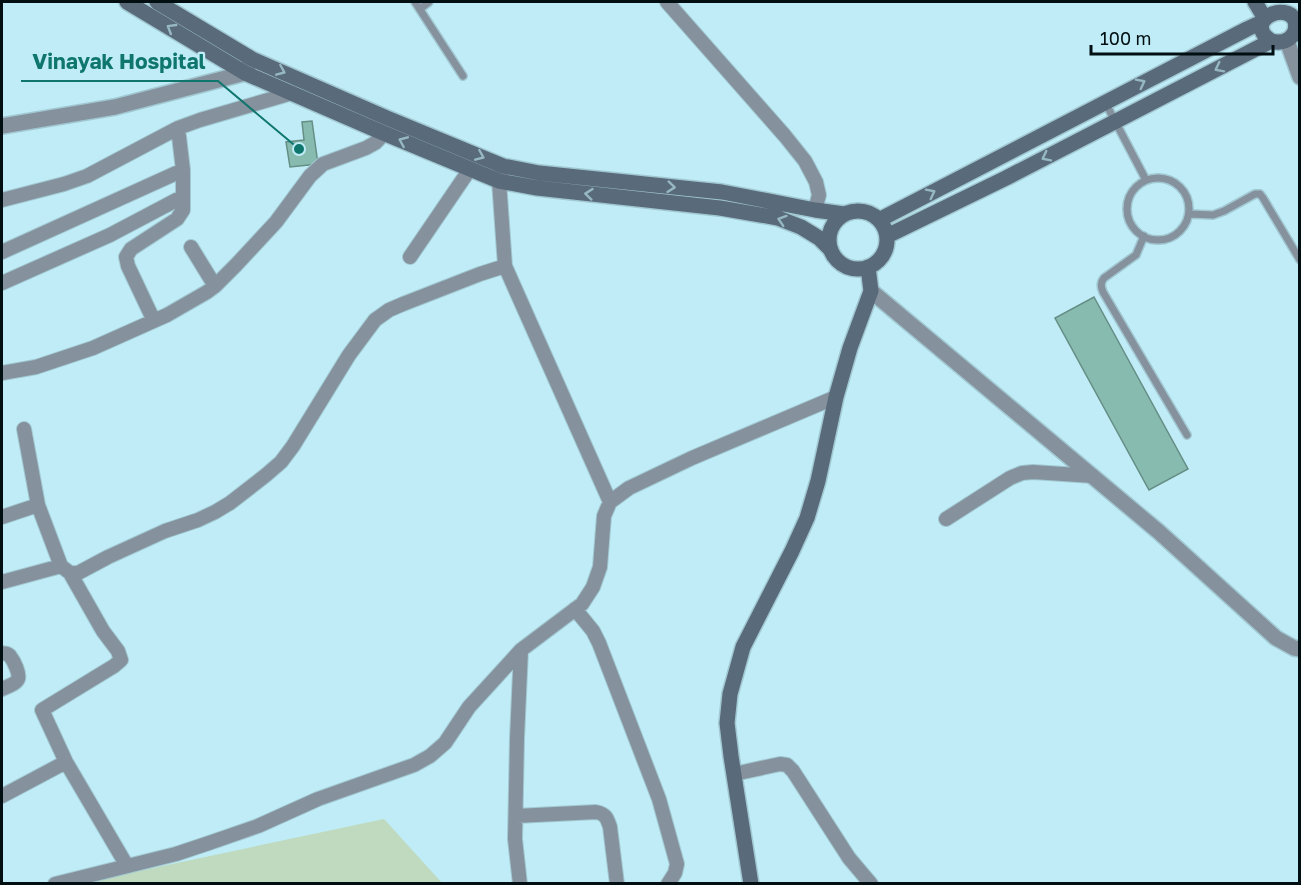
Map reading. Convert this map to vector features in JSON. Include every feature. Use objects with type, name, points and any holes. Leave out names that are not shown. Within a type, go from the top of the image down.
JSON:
[{"type":"main road","points":[[128,2],[248,66],[292,93],[470,169],[501,174],[539,173],[722,192],[844,214]]},
{"type":"main road","points":[[157,2],[248,66],[387,118],[501,174],[537,188],[720,208],[778,218],[801,227],[819,238],[837,260],[857,269],[877,262],[883,255],[887,236],[879,220],[871,214],[853,211],[844,214],[831,228],[829,239],[831,250]]},
{"type":"main road","points":[[887,236],[1288,35],[1295,26],[1290,14],[1270,12],[1255,2]]},
{"type":"main road","points":[[879,220],[1106,102],[1270,12],[1296,2]]},
{"type":"main road","points":[[1270,12],[1263,31],[1268,38],[1288,35]]},
{"type":"main road","points":[[751,884],[727,723],[730,694],[742,647],[807,518],[818,481],[836,396],[850,348],[872,291],[868,267]]},
{"type":"street","points":[[667,2],[805,161],[816,182],[819,195],[814,210]]},
{"type":"street","points":[[1288,35],[1299,77]]},
{"type":"street","points":[[2,126],[115,107],[248,66]]},
{"type":"street","points":[[2,200],[87,176],[178,128],[292,93]]},
{"type":"street","points":[[154,321],[126,257],[131,249],[180,215],[183,210],[183,170],[178,128]]},
{"type":"street","points":[[2,373],[36,368],[93,348],[167,315],[215,286],[276,222],[310,176],[323,164],[375,143],[381,132]]},
{"type":"street","points":[[410,257],[470,169]]},
{"type":"street","points":[[2,252],[183,170]]},
{"type":"street","points":[[501,174],[506,267],[610,502]]},
{"type":"street","points":[[2,284],[110,235],[182,197]]},
{"type":"street","points":[[191,247],[215,286]]},
{"type":"street","points":[[2,582],[66,570],[78,573],[165,531],[215,512],[280,462],[293,446],[349,355],[375,320],[388,310],[480,274],[506,267]]},
{"type":"street","points":[[872,291],[1159,532],[1276,638],[1299,649]]},
{"type":"street","points":[[55,884],[176,854],[258,826],[318,800],[414,765],[430,756],[444,743],[470,707],[521,650],[582,604],[593,587],[600,567],[604,516],[610,502],[629,488],[692,458],[836,396]]},
{"type":"street","points":[[24,429],[38,505],[66,570],[118,651],[121,660],[42,710],[66,762],[127,866]]},
{"type":"street","points":[[946,519],[1010,477],[1022,473],[1093,476]]},
{"type":"street","points":[[2,517],[38,505]]},
{"type":"street","points":[[575,609],[593,631],[599,643],[659,799],[676,864],[675,873],[669,884]]},
{"type":"street","points":[[520,884],[515,839],[521,650]]},
{"type":"street","points":[[2,653],[10,656],[19,678],[2,689]]},
{"type":"street","points":[[2,796],[66,762]]},
{"type":"street","points":[[734,774],[780,764],[787,765],[849,858],[871,884]]},
{"type":"street","points":[[516,816],[603,813],[610,827],[617,884]]},
{"type":"lane","points":[[415,2],[463,76]]},
{"type":"lane","points":[[420,9],[429,2]]},
{"type":"lane","points":[[1106,102],[1146,180]]},
{"type":"lane","points":[[1165,178],[1181,187],[1187,195],[1189,214],[1186,224],[1170,238],[1149,239],[1139,234],[1132,226],[1127,205],[1130,194],[1146,180],[1165,178]]},
{"type":"lane","points":[[1189,214],[1213,214],[1224,211],[1255,194],[1260,194],[1299,260]]},
{"type":"lane","points":[[1144,236],[1136,255],[1104,278],[1101,286],[1187,435]]},
{"type":"green space","points":[[384,819],[442,883],[78,884]]},
{"type":"building","points":[[312,121],[318,164],[290,167],[286,142],[304,140],[302,122]]},
{"type":"building","points":[[1094,297],[1188,469],[1149,490],[1055,318]]},
{"type":"place","name":"Vinayak Hospital","points":[[299,149]]}]
